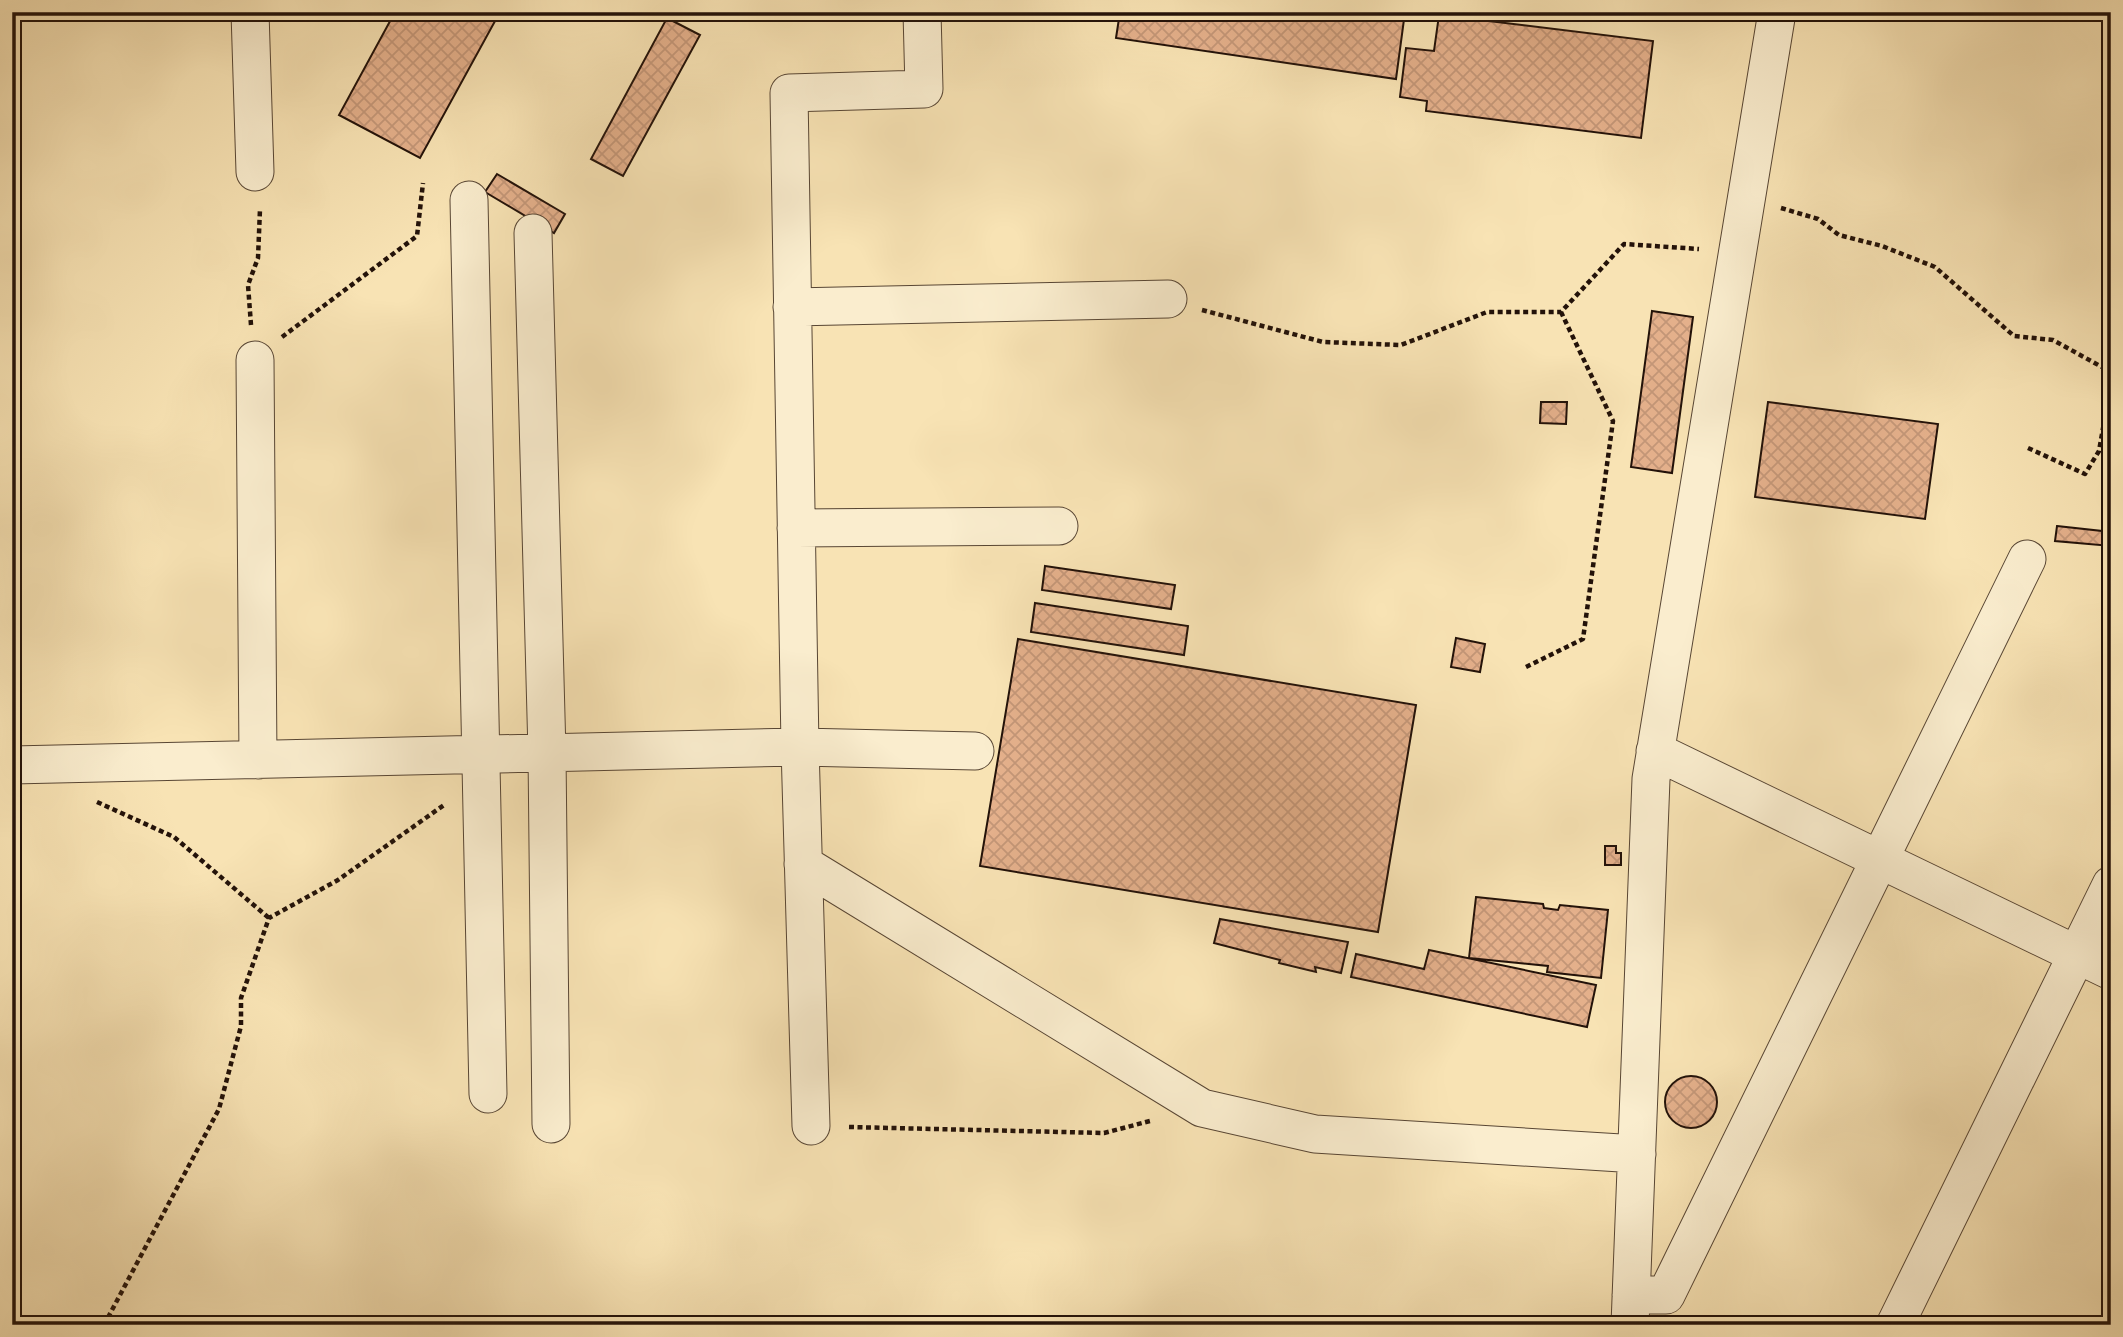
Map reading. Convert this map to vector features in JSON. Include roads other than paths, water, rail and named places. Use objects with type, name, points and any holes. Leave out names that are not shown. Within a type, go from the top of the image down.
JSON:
[{"type":"street","points":[[250,12],[255,172]]},
{"type":"street","points":[[811,1126],[800,747],[789,93],[924,89],[922,12]]},
{"type":"street","points":[[1777,12],[1651,779],[1630,1310],[1666,1295],[2027,559]]},
{"type":"street","points":[[468,200],[488,1094]]},
{"type":"street","points":[[533,233],[547,753],[551,1124]]},
{"type":"street","points":[[792,307],[1168,299]]},
{"type":"street","points":[[255,360],[258,760]]},
{"type":"street","points":[[796,528],[1059,526]]},
{"type":"street","points":[[12,765],[258,760],[479,772],[547,753],[800,747],[975,751]]},
{"type":"street","points":[[1656,751],[2111,971]]},
{"type":"street","points":[[803,864],[1202,1108],[1315,1135],[1637,1154]]},
{"type":"street","points":[[1895,1325],[2111,885]]}]
